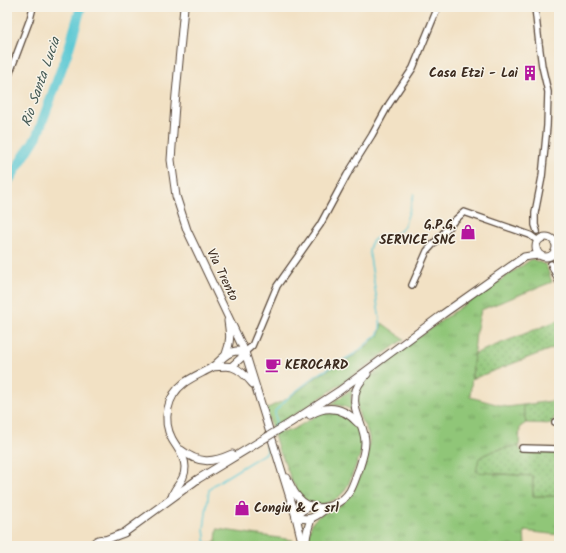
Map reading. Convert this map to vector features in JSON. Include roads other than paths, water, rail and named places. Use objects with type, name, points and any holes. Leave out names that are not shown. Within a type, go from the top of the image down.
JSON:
[{"type":"street","points":[[7,80],[30,19],[33,7]]},
{"type":"street","name":"Via Trento","points":[[184,7],[175,105],[172,162],[176,196],[187,230],[245,352],[296,517],[303,546]]},
{"type":"street","points":[[232,366],[252,346],[277,286],[320,224],[389,104],[413,68],[438,7]]},
{"type":"street","points":[[535,7],[538,41],[548,92],[547,126],[542,177],[535,213],[535,225],[542,240]]},
{"type":"street","points":[[412,285],[427,251],[464,212],[542,240],[553,239],[558,242],[551,264]]},
{"type":"street","points":[[92,546],[95,541],[100,539],[109,544],[198,479],[290,423],[339,391],[443,314],[524,257],[542,240],[558,234]]},
{"type":"street","points":[[542,240],[537,251],[551,264],[559,282]]},
{"type":"street","points":[[524,257],[533,255],[548,257],[553,255]]},
{"type":"street","points":[[226,354],[230,344],[228,314]]},
{"type":"street","points":[[172,497],[173,492],[184,476],[185,466],[183,458],[168,428],[168,407],[172,397],[177,389],[185,382],[212,367],[226,354],[235,351],[245,352]]},
{"type":"street","points":[[280,468],[299,498],[311,506],[320,508],[336,504],[349,493],[364,450],[365,441],[356,412],[355,395],[362,379],[386,357]]},
{"type":"street","points":[[212,367],[232,366],[248,378],[256,388]]},
{"type":"street","points":[[290,423],[299,422],[318,410],[337,409],[346,412],[360,425]]},
{"type":"street","points":[[177,446],[187,455],[197,460],[220,459],[235,453],[240,453]]},
{"type":"street","points":[[522,448],[559,449]]},
{"type":"street","points":[[311,506],[303,509],[296,517],[301,519],[311,519],[329,506]]},
{"type":"street","points":[[306,546],[307,533],[311,519]]},
{"type":"waterway","name":"Rio Santa Lucia","points":[[7,183],[37,136],[69,48],[81,7]]},
{"type":"waterway","points":[[273,428],[276,423],[275,411],[291,395],[317,375],[356,353],[378,334],[380,322],[369,251],[370,245],[373,240],[377,238],[391,235],[401,230],[407,218],[414,194]]},
{"type":"waterway","points":[[206,546],[204,529],[209,490],[215,484],[267,452],[266,442]]},
{"type":"place","name":"Casa Etzi - Lai","points":[[530,73]]},
{"type":"place","name":"G.P.G. SERVICE SNC","points":[[468,232]]},
{"type":"place","name":"KEROCARD","points":[[273,365]]},
{"type":"place","name":"Congiu & C srl","points":[[242,508]]}]
